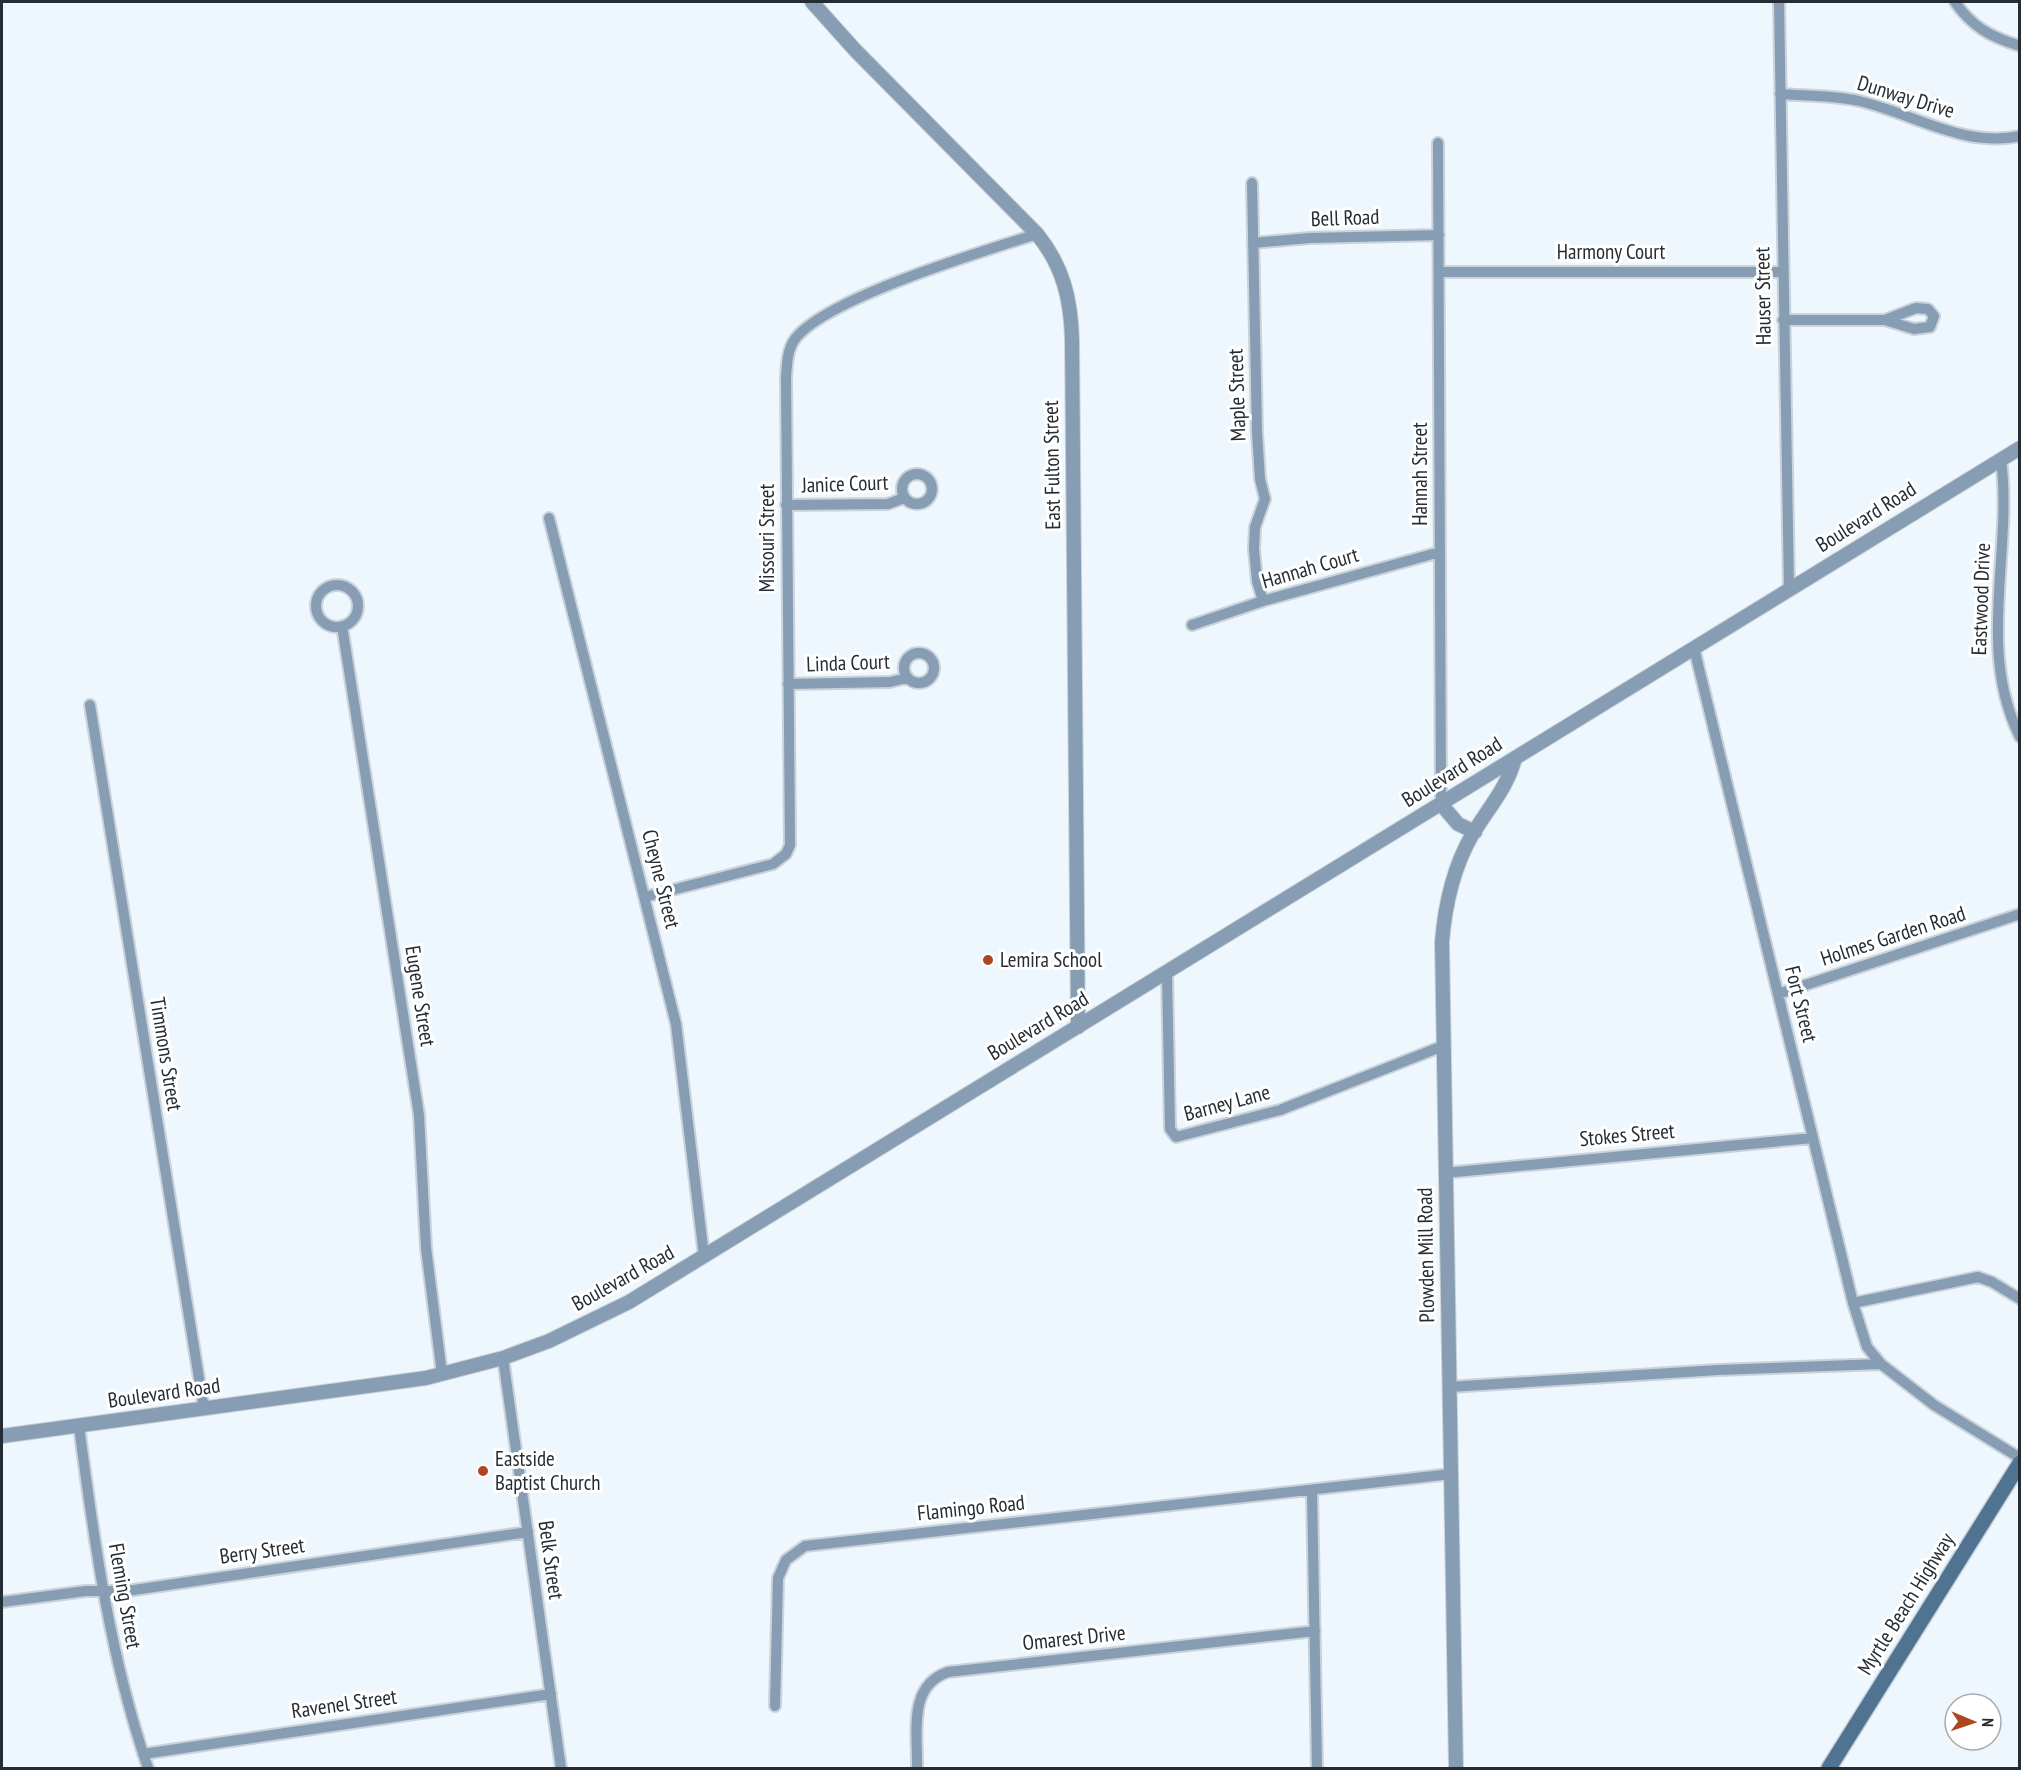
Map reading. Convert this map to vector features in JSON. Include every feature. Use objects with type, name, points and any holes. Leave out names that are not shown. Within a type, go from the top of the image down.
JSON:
[{"type":"main road","name":"Myrtle Beach Highway","points":[[1829,1768],[2019,1460]]},
{"type":"street","name":"East Fulton Street","points":[[812,2],[863,58],[1037,234],[1061,271],[1071,317],[1078,785],[1078,1027]]},
{"type":"street","name":"Hauser Street","points":[[1779,2],[1789,589]]},
{"type":"street","points":[[1955,2],[1975,26],[2000,40],[2019,46]]},
{"type":"street","name":"Dunway Drive","points":[[1780,94],[1860,101],[1949,131],[1975,137],[2002,139],[2019,136]]},
{"type":"street","name":"Hannah Street","points":[[1438,143],[1441,804]]},
{"type":"street","name":"Maple Street","points":[[1252,183],[1257,432],[1260,479],[1265,499],[1255,527],[1254,549],[1257,580],[1263,601]]},
{"type":"street","name":"Missouri Street","points":[[645,897],[779,862],[786,854],[791,840],[786,378],[788,357],[796,337],[810,324],[866,295],[948,262],[1037,234]]},
{"type":"street","name":"Bell Road","points":[[1253,243],[1320,237],[1439,235]]},
{"type":"street","name":"Harmony Court","points":[[1439,272],[1782,272]]},
{"type":"street","points":[[1783,320],[1885,320]]},
{"type":"street","name":"Boulevard Road","points":[[2,1436],[388,1385],[503,1358],[591,1322],[704,1256],[1167,973],[2019,448]]},
{"type":"street","name":"Eastwood Drive","points":[[2001,459],[2005,493],[1997,653],[2003,694],[2019,737]]},
{"type":"street","name":"Janice Court","points":[[786,505],[888,504],[904,498]]},
{"type":"street","name":"Cheyne Street","points":[[549,518],[678,1034],[704,1256]]},
{"type":"street","name":"Hannah Court","points":[[1192,625],[1263,601],[1440,552]]},
{"type":"street","name":"Eugene Street","points":[[342,626],[419,1115],[426,1248],[442,1374]]},
{"type":"street","name":"Fort Street","points":[[1694,648],[1853,1304],[1867,1347],[1896,1378],[2019,1460]]},
{"type":"street","name":"Linda Court","points":[[788,684],[890,682],[907,678]]},
{"type":"street","name":"Timmons Street","points":[[90,705],[204,1409]]},
{"type":"street","name":"Plowden Mill Road","points":[[1456,1768],[1443,1046],[1444,916],[1453,880],[1474,832],[1511,776],[1515,758]]},
{"type":"street","points":[[1441,804],[1458,824],[1474,832]]},
{"type":"street","name":"Holmes Garden Road","points":[[1778,994],[2019,914]]},
{"type":"street","name":"Barney Lane","points":[[1167,973],[1170,1129],[1176,1137],[1280,1110],[1443,1046]]},
{"type":"street","name":"Stokes Street","points":[[1445,1173],[1813,1138]]},
{"type":"street","points":[[1853,1304],[1978,1277],[1992,1282],[2019,1299]]},
{"type":"street","name":"Belk Street","points":[[503,1358],[561,1768]]},
{"type":"street","points":[[1449,1387],[1718,1370],[1881,1364]]},
{"type":"street","name":"Fleming Street","points":[[79,1426],[104,1591],[123,1690],[148,1768]]},
{"type":"street","name":"Flamingo Road","points":[[775,1706],[778,1578],[786,1560],[800,1548],[1451,1474]]},
{"type":"street","points":[[1312,1490],[1317,1768]]},
{"type":"street","name":"Berry Street","points":[[2,1602],[104,1591],[127,1591],[528,1532]]},
{"type":"street","name":"Omarest Drive","points":[[917,1768],[920,1696],[930,1680],[948,1671],[1315,1631]]},
{"type":"street","name":"Ravenel Street","points":[[143,1754],[550,1694]]},
{"type":"place","name":"Lemira School","points":[[988,960]]},
{"type":"place","name":"Eastside Baptist Church","points":[[483,1471]]}]
